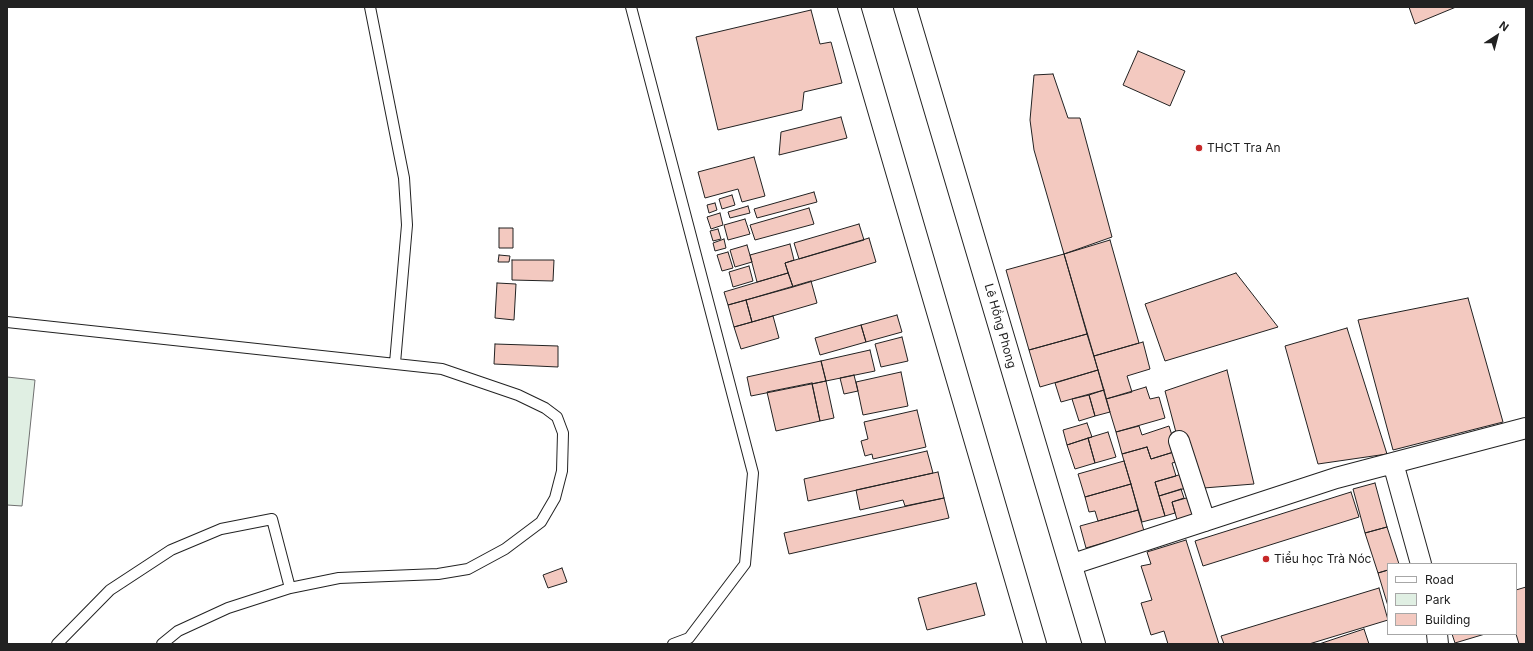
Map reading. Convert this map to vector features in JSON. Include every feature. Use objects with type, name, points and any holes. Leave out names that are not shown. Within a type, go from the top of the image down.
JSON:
[{"type":"highway","points":[[849,7],[1035,644]]},
{"type":"highway","name":"Lê Hồng Phong","points":[[905,7],[1094,644]]},
{"type":"street","points":[[1070,565],[1336,478],[1526,428]]},
{"type":"street","points":[[1179,440],[1205,521]]},
{"type":"street","points":[[1393,463],[1421,563]]},
{"type":"lane","points":[[370,7],[404,178],[407,225],[395,363]]},
{"type":"lane","points":[[631,7],[753,473],[745,564],[689,638],[673,644]]},
{"type":"lane","points":[[7,322],[395,363],[449,371],[518,395],[545,408],[557,417],[563,433],[562,471],[555,498],[541,522],[505,549],[468,569],[438,574],[339,578],[290,588],[228,608],[178,631],[162,644]]},
{"type":"lane","points":[[57,644],[110,590],[171,550],[221,529],[272,519],[290,588]]},
{"type":"green space","points":[[7,377],[35,380],[22,506],[7,505]]},
{"type":"building","points":[[1409,7],[1456,7],[1415,24]]},
{"type":"building","points":[[811,10],[820,44],[831,42],[842,83],[804,92],[802,110],[718,130],[696,37]]},
{"type":"building","points":[[1138,51],[1185,71],[1170,106],[1123,85]]},
{"type":"building","points":[[1053,74],[1068,118],[1080,118],[1112,237],[1064,254],[1034,150],[1030,120],[1034,75]]},
{"type":"building","points":[[841,117],[847,138],[779,155],[781,132]]},
{"type":"building","points":[[754,157],[765,196],[742,202],[738,189],[705,198],[698,172]]},
{"type":"building","points":[[814,192],[817,202],[757,218],[754,209]]},
{"type":"building","points":[[732,195],[735,205],[722,209],[719,199]]},
{"type":"building","points":[[715,203],[717,210],[709,213],[707,205]]},
{"type":"building","points":[[748,206],[750,213],[730,218],[728,212]]},
{"type":"building","points":[[809,208],[814,224],[755,240],[750,225]]},
{"type":"building","points":[[720,213],[723,225],[711,229],[707,217]]},
{"type":"building","points":[[745,219],[750,234],[728,240],[724,225]]},
{"type":"building","points":[[859,224],[864,240],[799,259],[794,243]]},
{"type":"building","points":[[499,228],[513,228],[513,248],[499,248]]},
{"type":"building","points":[[718,229],[721,239],[713,241],[710,231]]},
{"type":"building","points":[[869,238],[876,262],[793,287],[785,263]]},
{"type":"building","points":[[724,239],[726,248],[715,251],[713,243]]},
{"type":"building","points":[[1110,240],[1139,343],[1094,356],[1064,254]]},
{"type":"building","points":[[790,244],[794,260],[785,263],[788,273],[757,282],[750,255]]},
{"type":"building","points":[[747,245],[752,262],[735,267],[730,250]]},
{"type":"building","points":[[728,252],[733,268],[722,271],[717,255]]},
{"type":"building","points":[[1064,254],[1087,334],[1029,350],[1006,270]]},
{"type":"building","points":[[499,255],[510,256],[509,262],[498,262]]},
{"type":"building","points":[[512,260],[554,260],[553,281],[512,280]]},
{"type":"building","points":[[749,266],[753,281],[733,287],[729,272]]},
{"type":"building","points":[[788,273],[793,287],[728,305],[724,292]]},
{"type":"building","points":[[1236,273],[1278,327],[1165,361],[1145,304]]},
{"type":"building","points":[[811,281],[817,303],[752,322],[746,300]]},
{"type":"building","points":[[497,283],[516,284],[514,320],[495,318]]},
{"type":"building","points":[[1468,298],[1503,422],[1393,450],[1358,320]]},
{"type":"building","points":[[746,300],[752,322],[734,327],[728,305]]},
{"type":"building","points":[[897,315],[902,332],[866,342],[861,325]]},
{"type":"building","points":[[773,316],[779,338],[741,349],[734,327]]},
{"type":"building","points":[[861,325],[866,342],[820,355],[815,338]]},
{"type":"building","points":[[1347,328],[1387,454],[1318,464],[1285,346]]},
{"type":"building","points":[[1087,334],[1098,370],[1040,387],[1029,350]]},
{"type":"building","points":[[902,337],[908,361],[881,367],[875,344]]},
{"type":"building","points":[[1143,342],[1150,369],[1127,376],[1132,392],[1106,399],[1094,356]]},
{"type":"building","points":[[495,344],[558,346],[558,367],[494,364]]},
{"type":"building","points":[[870,350],[875,371],[826,381],[821,361]]},
{"type":"building","points":[[821,361],[826,381],[751,396],[747,377]]},
{"type":"building","points":[[1098,370],[1104,390],[1061,402],[1055,383]]},
{"type":"building","points":[[1227,370],[1254,484],[1191,489],[1165,391]]},
{"type":"building","points":[[901,372],[908,406],[863,415],[856,382]]},
{"type":"building","points":[[854,375],[858,391],[844,394],[840,378]]},
{"type":"building","points":[[826,381],[834,418],[820,421],[812,384]]},
{"type":"building","points":[[812,383],[820,421],[776,431],[767,392]]},
{"type":"building","points":[[1146,387],[1150,399],[1159,397],[1165,418],[1116,432],[1106,399]]},
{"type":"building","points":[[1104,390],[1110,412],[1095,416],[1089,395]]},
{"type":"building","points":[[1089,395],[1095,416],[1079,421],[1072,399]]},
{"type":"building","points":[[917,410],[926,447],[873,459],[872,454],[865,456],[861,441],[868,439],[864,422]]},
{"type":"building","points":[[1087,423],[1092,437],[1067,445],[1063,430]]},
{"type":"building","points":[[1139,426],[1142,435],[1169,426],[1177,451],[1151,459],[1147,447],[1122,454],[1116,432]]},
{"type":"building","points":[[1108,432],[1116,457],[1095,463],[1088,438]]},
{"type":"building","points":[[1088,438],[1095,463],[1075,469],[1067,445]]},
{"type":"building","points":[[1147,447],[1151,459],[1177,451],[1180,461],[1172,463],[1176,476],[1155,482],[1165,516],[1142,522],[1122,454]]},
{"type":"building","points":[[927,451],[933,473],[808,501],[804,479]]},
{"type":"building","points":[[1124,461],[1131,484],[1085,497],[1078,474]]},
{"type":"building","points":[[938,472],[944,498],[905,506],[903,500],[860,510],[856,490]]},
{"type":"building","points":[[1182,474],[1186,488],[1159,496],[1155,482]]},
{"type":"building","points":[[1375,483],[1387,527],[1365,533],[1353,489]]},
{"type":"building","points":[[1131,484],[1138,510],[1098,521],[1095,511],[1089,512],[1085,497]]},
{"type":"building","points":[[1181,489],[1184,498],[1172,502],[1175,513],[1165,516],[1159,496]]},
{"type":"building","points":[[1351,492],[1359,517],[1203,566],[1195,541]]},
{"type":"building","points":[[1190,497],[1196,518],[1178,523],[1172,502]]},
{"type":"building","points":[[944,498],[949,518],[789,554],[784,533]]},
{"type":"building","points":[[1138,510],[1144,531],[1086,548],[1080,526]]},
{"type":"building","points":[[1387,527],[1399,563],[1387,563],[1387,570],[1378,573],[1365,533]]},
{"type":"building","points":[[1186,540],[1219,644],[1168,644],[1164,631],[1151,635],[1141,603],[1152,600],[1141,566],[1151,564],[1147,552]]},
{"type":"building","points":[[562,568],[567,582],[548,588],[543,575]]},
{"type":"building","points":[[1387,570],[1387,603],[1378,573]]},
{"type":"building","points":[[976,583],[985,615],[927,630],[918,598]]},
{"type":"building","points":[[1526,587],[1526,644],[1519,644],[1516,635],[1517,590]]},
{"type":"building","points":[[1379,588],[1387,616],[1387,620],[1309,644],[1224,644],[1221,636]]},
{"type":"building","points":[[1364,629],[1369,644],[1319,644]]},
{"type":"building","points":[[1452,635],[1482,635],[1455,643]]},
{"type":"place","name":"THCT Tra An","points":[[1199,148]]},
{"type":"place","name":"Tiểu học Trà Nóc","points":[[1266,559]]}]
